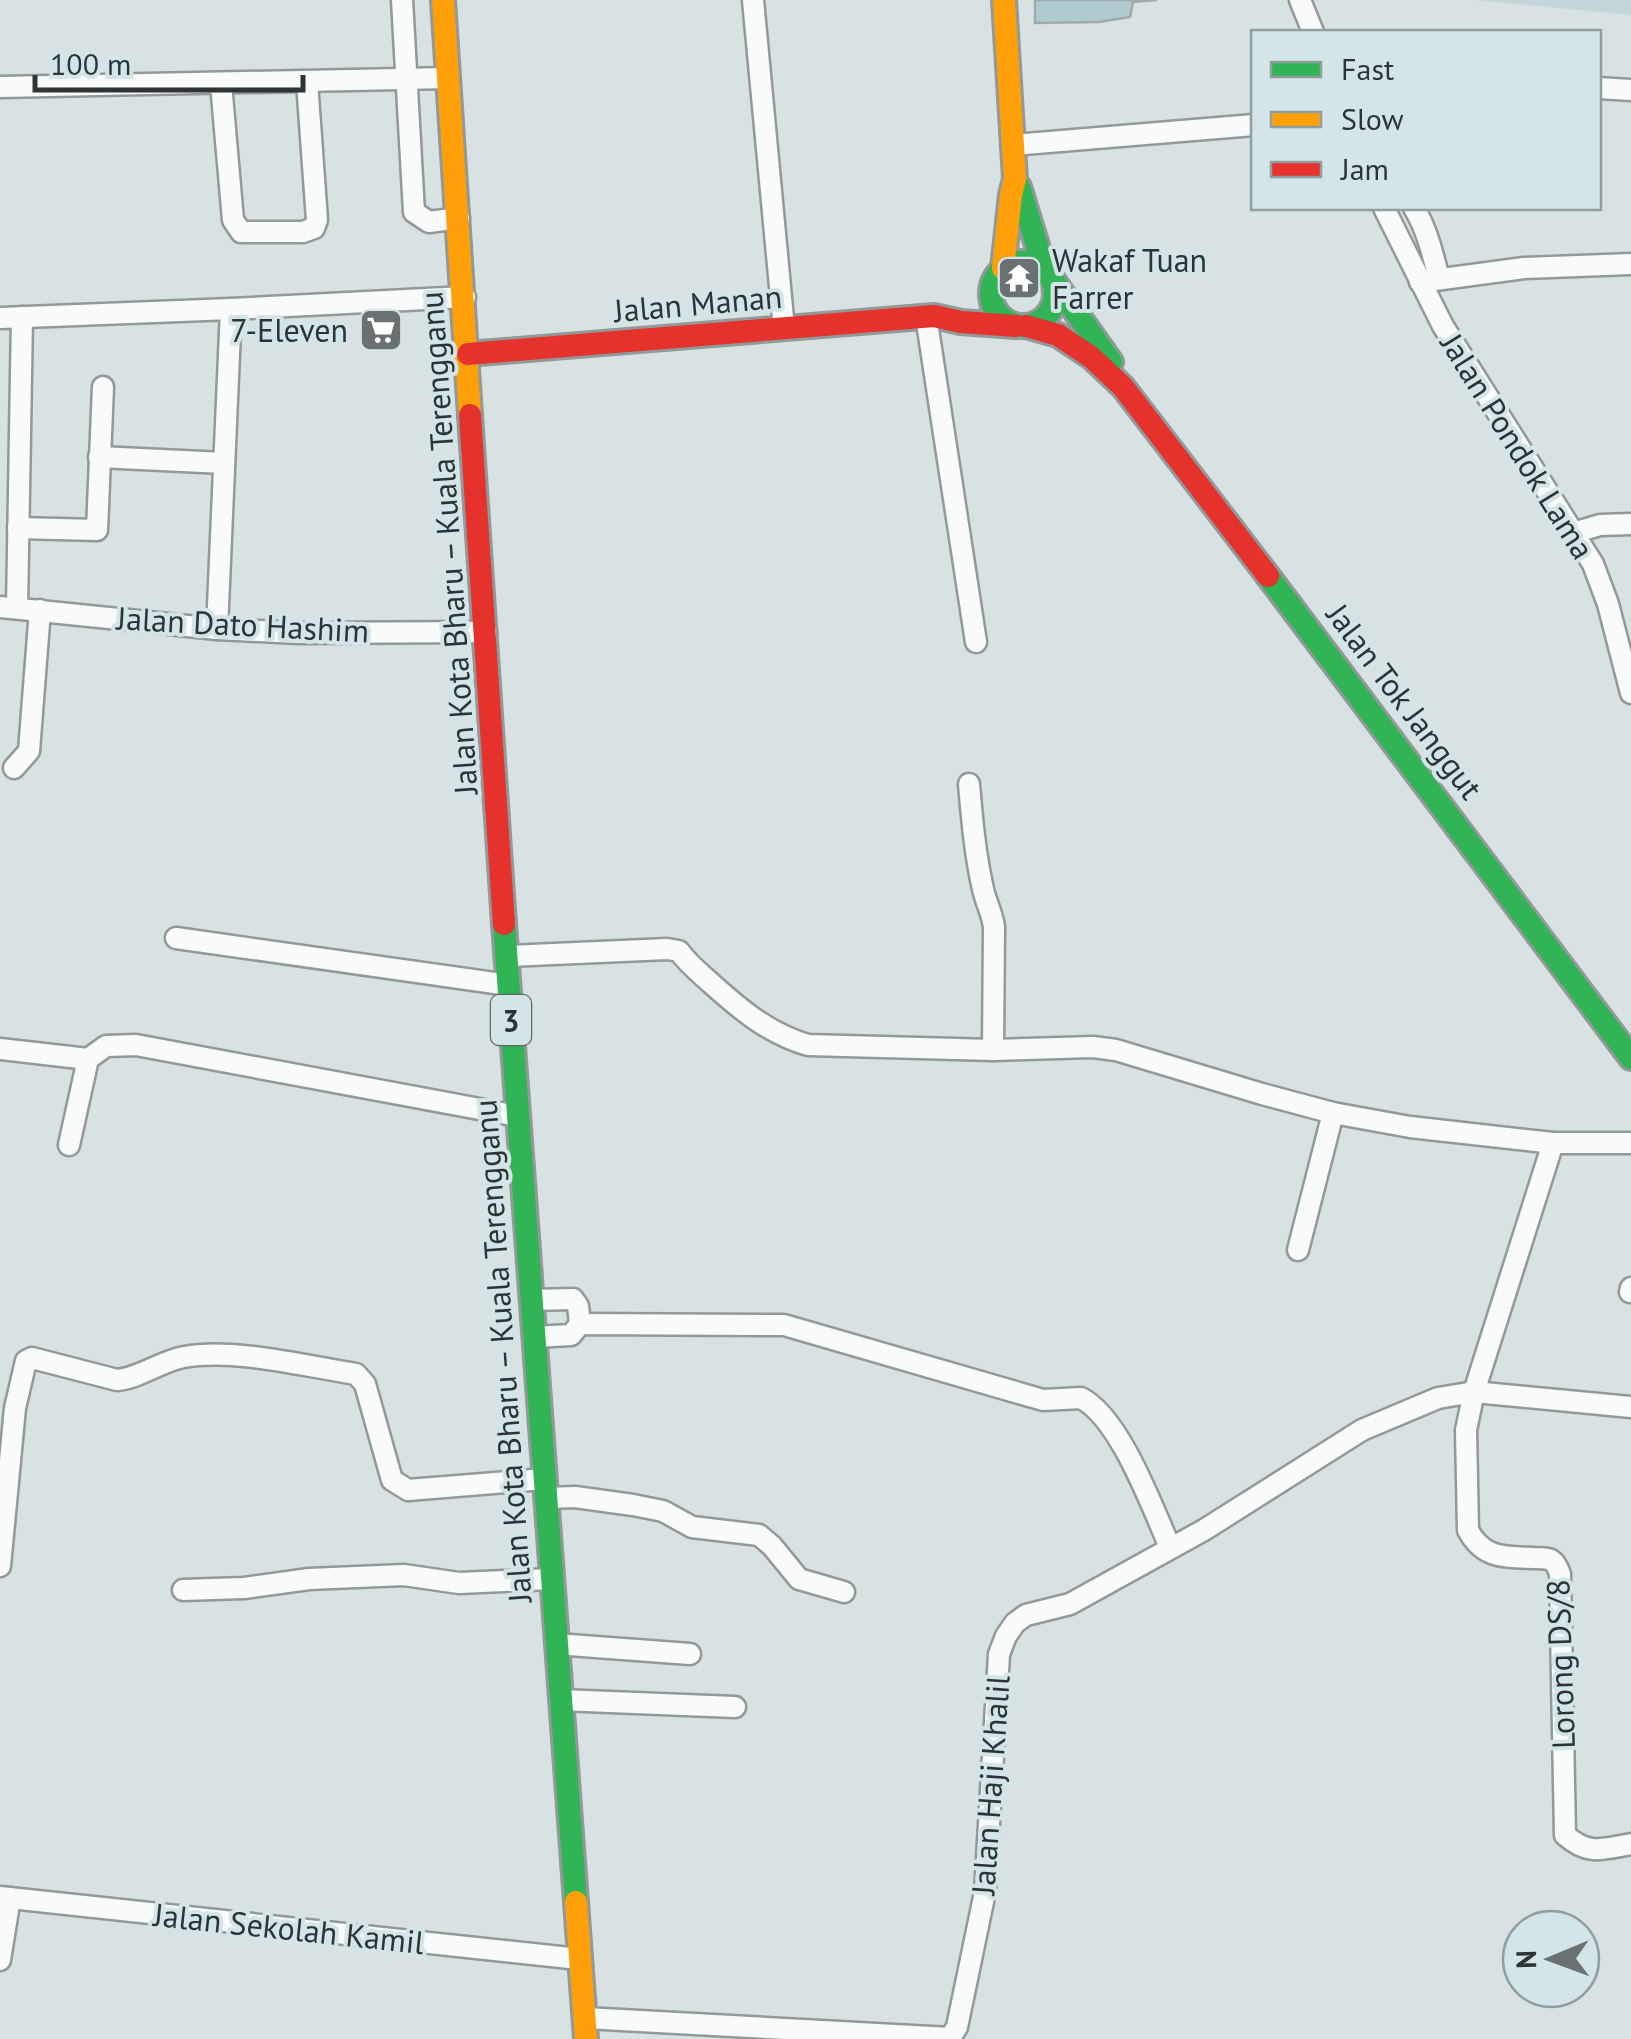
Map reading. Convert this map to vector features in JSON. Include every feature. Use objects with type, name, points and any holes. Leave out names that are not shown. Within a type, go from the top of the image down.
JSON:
[{"type":"main road","name":"Jalan Kota Bharu – Kuala Terengganu","points":[[443,0],[518,1116],[585,2029]]},
{"type":"main road","points":[[1004,0],[1015,179],[1055,287],[1052,309],[1046,318],[1021,326],[998,315],[990,296],[999,272],[1015,179]]},
{"type":"main road","points":[[999,272],[1023,261],[1047,272]]},
{"type":"main road","name":"Jalan Manan","points":[[930,316],[982,290],[999,272]]},
{"type":"main road","name":"Jalan Tok Janggut","points":[[1047,272],[1112,363],[1123,388]]},
{"type":"main road","name":"Jalan Manan","points":[[468,354],[930,316],[1021,326]]},
{"type":"main road","name":"Jalan Tok Janggut","points":[[1021,326],[1058,335],[1091,357],[1123,388],[1392,737],[1631,1058]]},
{"type":"street","points":[[402,0],[414,212],[429,222],[459,218]]},
{"type":"street","points":[[753,0],[784,329]]},
{"type":"street","points":[[1300,0],[1312,30]]},
{"type":"street","points":[[0,87],[449,78]]},
{"type":"street","points":[[222,84],[236,227],[240,232],[303,232],[314,228],[317,220],[307,82]]},
{"type":"street","points":[[1601,88],[1631,90]]},
{"type":"street","points":[[1013,146],[1251,124]]},
{"type":"street","name":"Jalan Pondok Lama","points":[[1385,210],[1429,281],[1443,326],[1592,564],[1608,604],[1630,689]]},
{"type":"street","points":[[1415,210],[1434,257],[1429,281],[1524,268],[1631,264]]},
{"type":"street","points":[[0,318],[464,297]]},
{"type":"street","points":[[217,629],[231,310]]},
{"type":"street","points":[[930,316],[976,642]]},
{"type":"street","points":[[8,607],[18,528],[22,317]]},
{"type":"street","points":[[18,528],[97,530],[104,388]]},
{"type":"street","points":[[99,457],[224,463]]},
{"type":"street","points":[[1573,533],[1600,525],[1631,524]]},
{"type":"street","name":"Jalan Dato Hashim","points":[[8,607],[217,629],[298,633],[486,632]]},
{"type":"street","points":[[14,768],[29,751],[40,610]]},
{"type":"street","points":[[969,784],[977,854],[994,927],[993,1050]]},
{"type":"street","points":[[176,938],[509,985]]},
{"type":"street","points":[[508,956],[678,951],[766,1028],[808,1045],[993,1050],[1093,1047],[1116,1050],[1333,1113],[1553,1143],[1631,1143]]},
{"type":"street","points":[[69,1144],[88,1059],[106,1046],[136,1045],[518,1116]]},
{"type":"street","points":[[0,1049],[88,1059]]},
{"type":"street","points":[[1298,1250],[1333,1113]]},
{"type":"street","name":"Lorong DS/8","points":[[1553,1143],[1474,1392],[1466,1430],[1468,1530],[1488,1552],[1504,1557],[1549,1558],[1556,1563],[1560,1574],[1565,1834],[1578,1846],[1594,1850],[1631,1844]]},
{"type":"street","points":[[531,1300],[572,1300],[578,1306],[580,1324],[571,1336],[534,1337]]},
{"type":"street","points":[[580,1324],[784,1325],[1042,1400],[1081,1398],[1104,1417],[1119,1438],[1170,1547]]},
{"type":"street","points":[[0,1566],[16,1408],[26,1362],[32,1358],[124,1380],[185,1357],[235,1356],[356,1374],[365,1384],[392,1480],[408,1490],[545,1489],[663,1511],[692,1527],[758,1535],[800,1578],[844,1592]]},
{"type":"street","name":"Jalan Haji Khalil","points":[[585,2029],[950,2038],[957,2027],[985,1892],[999,1654],[1015,1623],[1026,1615],[1070,1604],[1204,1530],[1362,1430],[1438,1398],[1474,1392],[1631,1407]]},
{"type":"street","points":[[182,1590],[244,1588],[308,1579],[404,1576],[459,1583],[552,1580]]},
{"type":"street","points":[[556,1644],[690,1654]]},
{"type":"street","points":[[560,1700],[735,1707]]},
{"type":"street","points":[[0,1960],[5,1897]]},
{"type":"street","name":"Jalan Sekolah Kamil","points":[[5,1897],[579,1959]]},
{"type":"shaded area","points":[[1475,0],[1631,0],[1631,15]]},
{"type":"building","points":[[1035,0],[1157,0],[1133,2],[1130,17],[1099,22],[1035,23]]},
{"type":"traffic: fast","points":[[1019,187],[1044,268]]},
{"type":"traffic: fast","points":[[1023,262],[1046,271],[1055,294],[1046,317],[1023,326],[1000,317],[991,294],[1000,271],[1023,262]]},
{"type":"traffic: fast","points":[[1051,277],[1111,362]]},
{"type":"traffic: fast","points":[[1268,576],[1631,1058]]},
{"type":"traffic: fast","points":[[504,924],[576,1902]]},
{"type":"traffic: slow","points":[[443,0],[470,415]]},
{"type":"traffic: slow","points":[[1003,268],[1015,179],[1004,0]]},
{"type":"traffic: slow","points":[[576,1902],[586,2039]]},
{"type":"traffic: jam","points":[[468,354],[934,316],[1016,326]]},
{"type":"traffic: jam","points":[[1026,326],[1058,335],[1091,357],[1123,387],[1268,576]]},
{"type":"traffic: jam","points":[[470,415],[504,924]]},
{"type":"place","name":"Wakaf Tuan Farrer","points":[[1019,278]]},
{"type":"place","name":"7-Eleven","points":[[381,330]]}]
